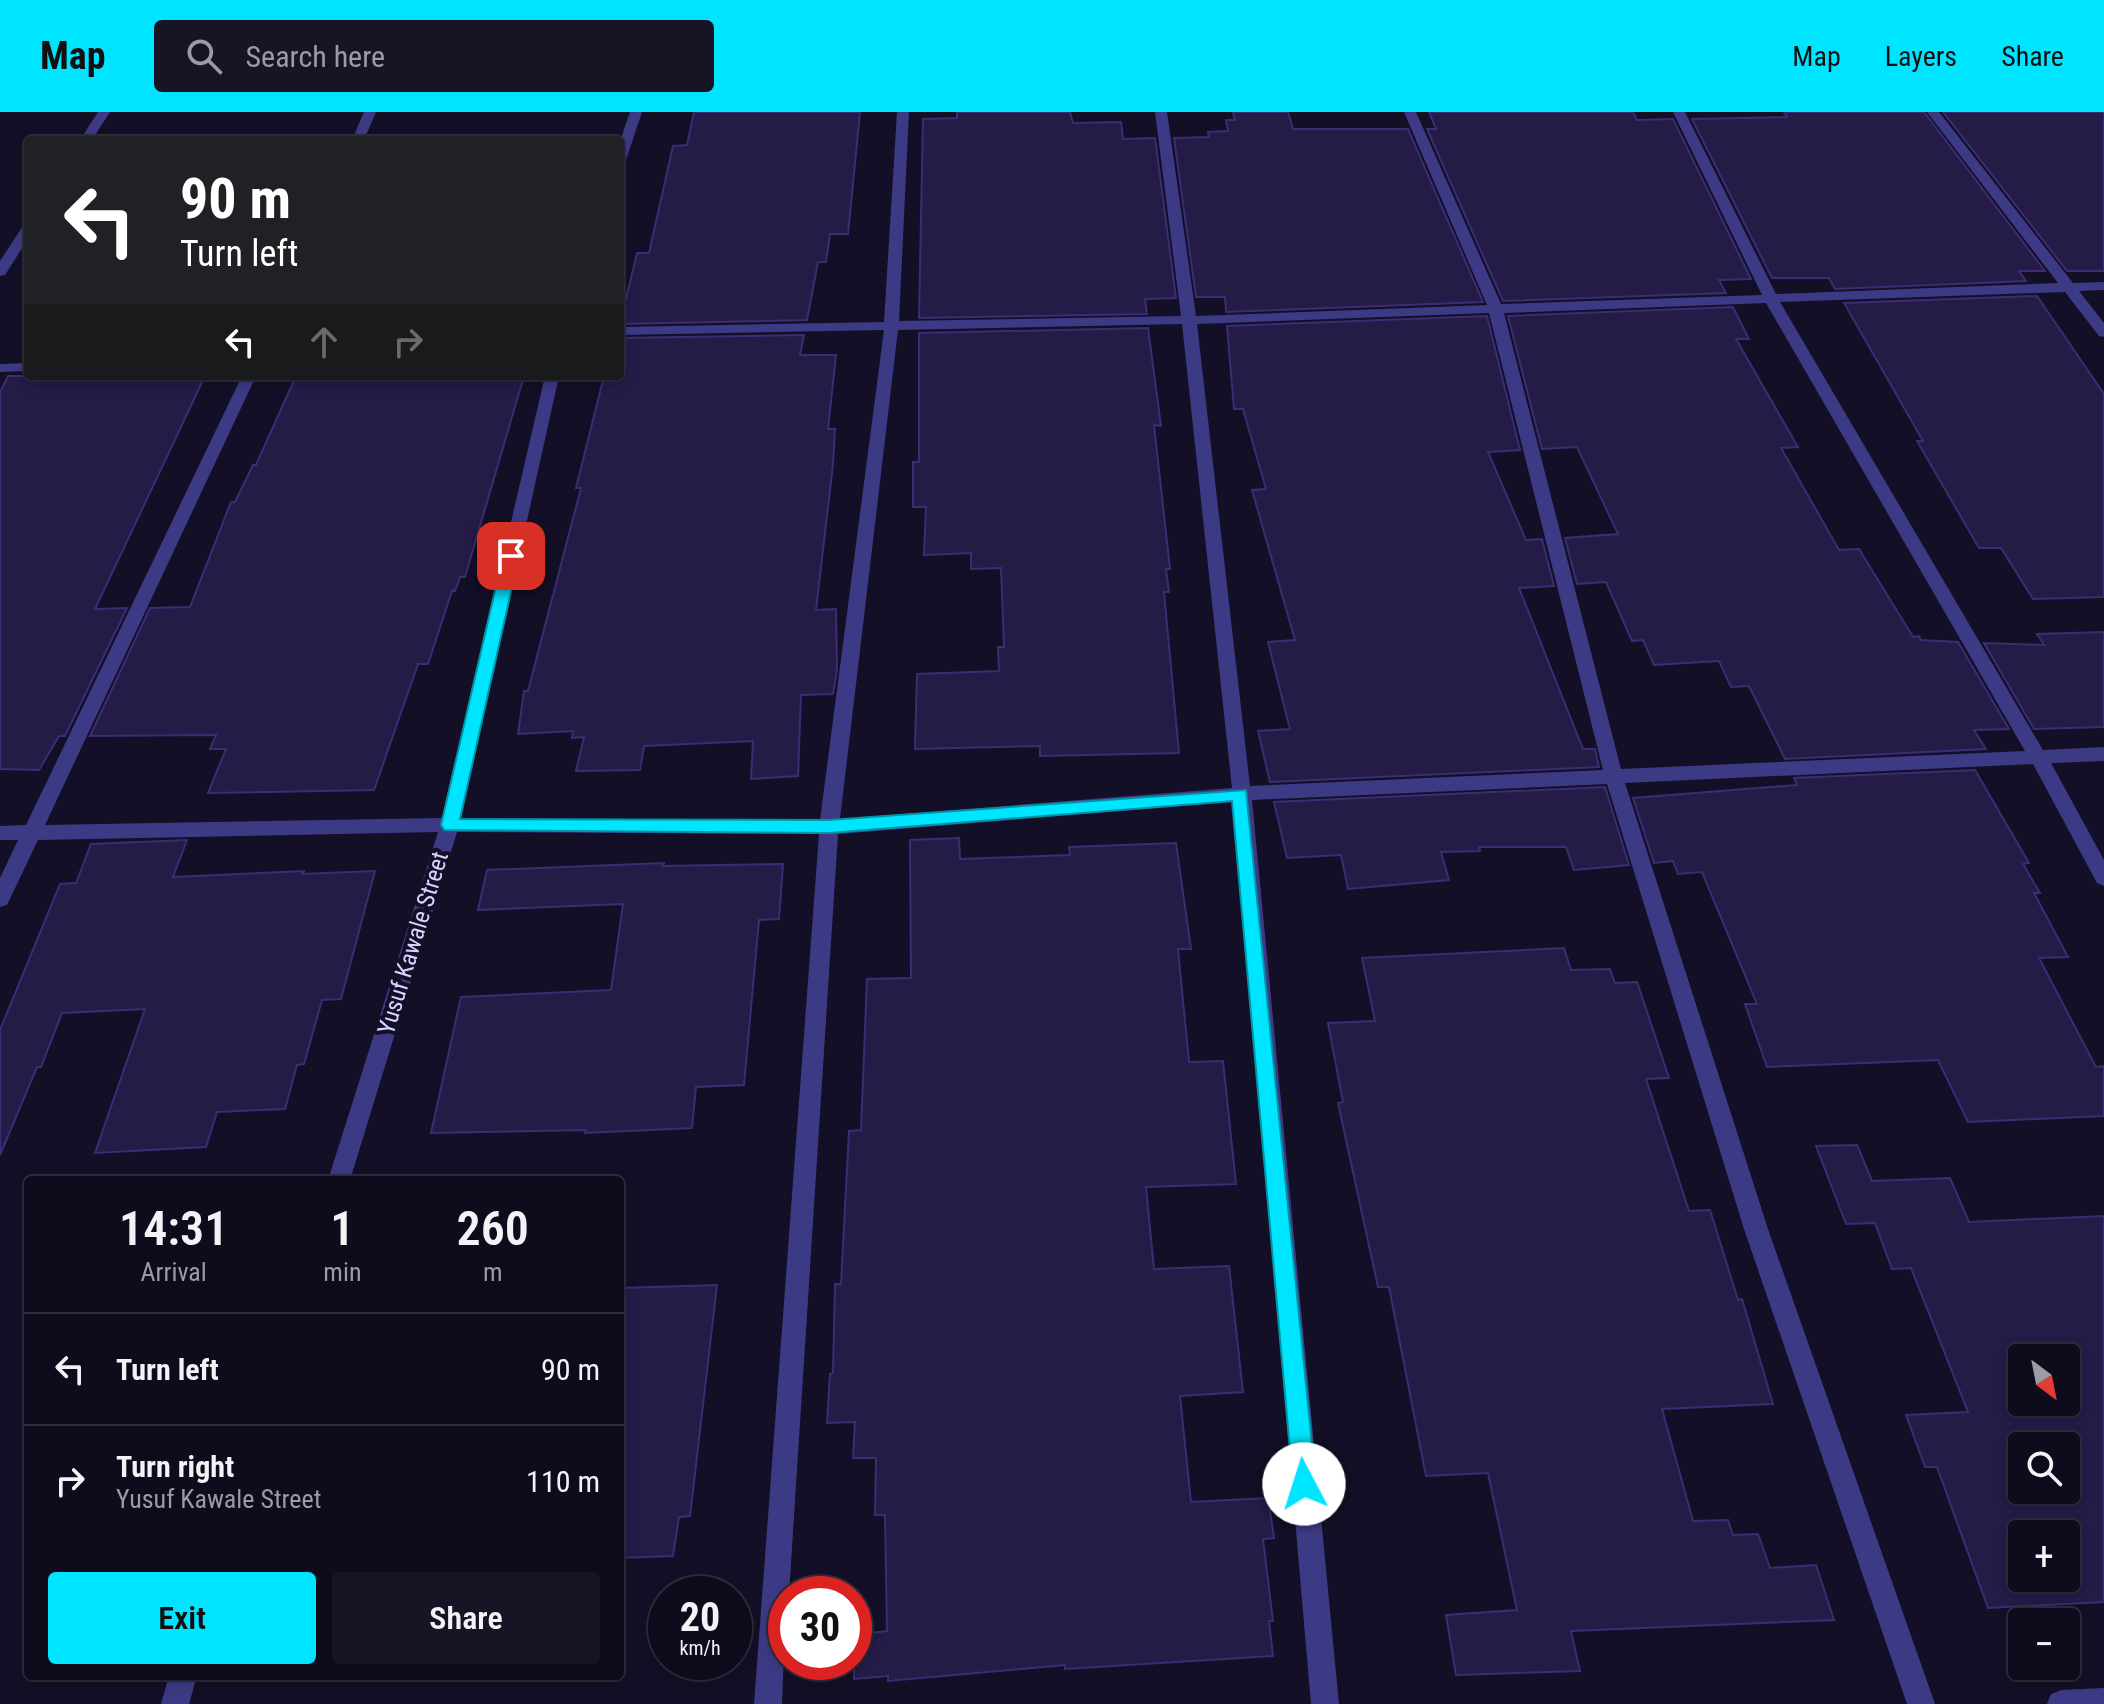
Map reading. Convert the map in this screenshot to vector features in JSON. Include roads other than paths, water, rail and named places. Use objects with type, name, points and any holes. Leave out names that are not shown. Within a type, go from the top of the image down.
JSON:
[{"type":"street","points":[[89,136],[104,112]]},
{"type":"street","points":[[360,136],[370,112]]},
{"type":"street","points":[[624,148],[636,112]]},
{"type":"street","points":[[768,1704],[829,827],[891,328],[903,112]]},
{"type":"street","points":[[1161,112],[1191,320],[1240,794],[1325,1704]]},
{"type":"street","points":[[1410,112],[1495,307],[1614,777],[1756,1229],[1921,1704]]},
{"type":"street","points":[[1679,112],[1770,297],[2038,757],[2104,878]]},
{"type":"street","points":[[1933,112],[2104,333]]},
{"type":"street","points":[[0,272],[24,235]]},
{"type":"street","points":[[624,331],[1191,320],[2104,286]]},
{"type":"street","points":[[0,368],[24,367]]},
{"type":"street","points":[[0,899],[247,380]]},
{"type":"street","name":"Yusuf Kawale Street","points":[[340,1176],[450,825],[551,380]]},
{"type":"street","points":[[0,833],[450,825],[829,827],[1240,794],[2104,754]]},
{"type":"street","points":[[175,1704],[182,1680]]},
{"type":"street","points":[[2061,1704],[2104,1702]]}]
